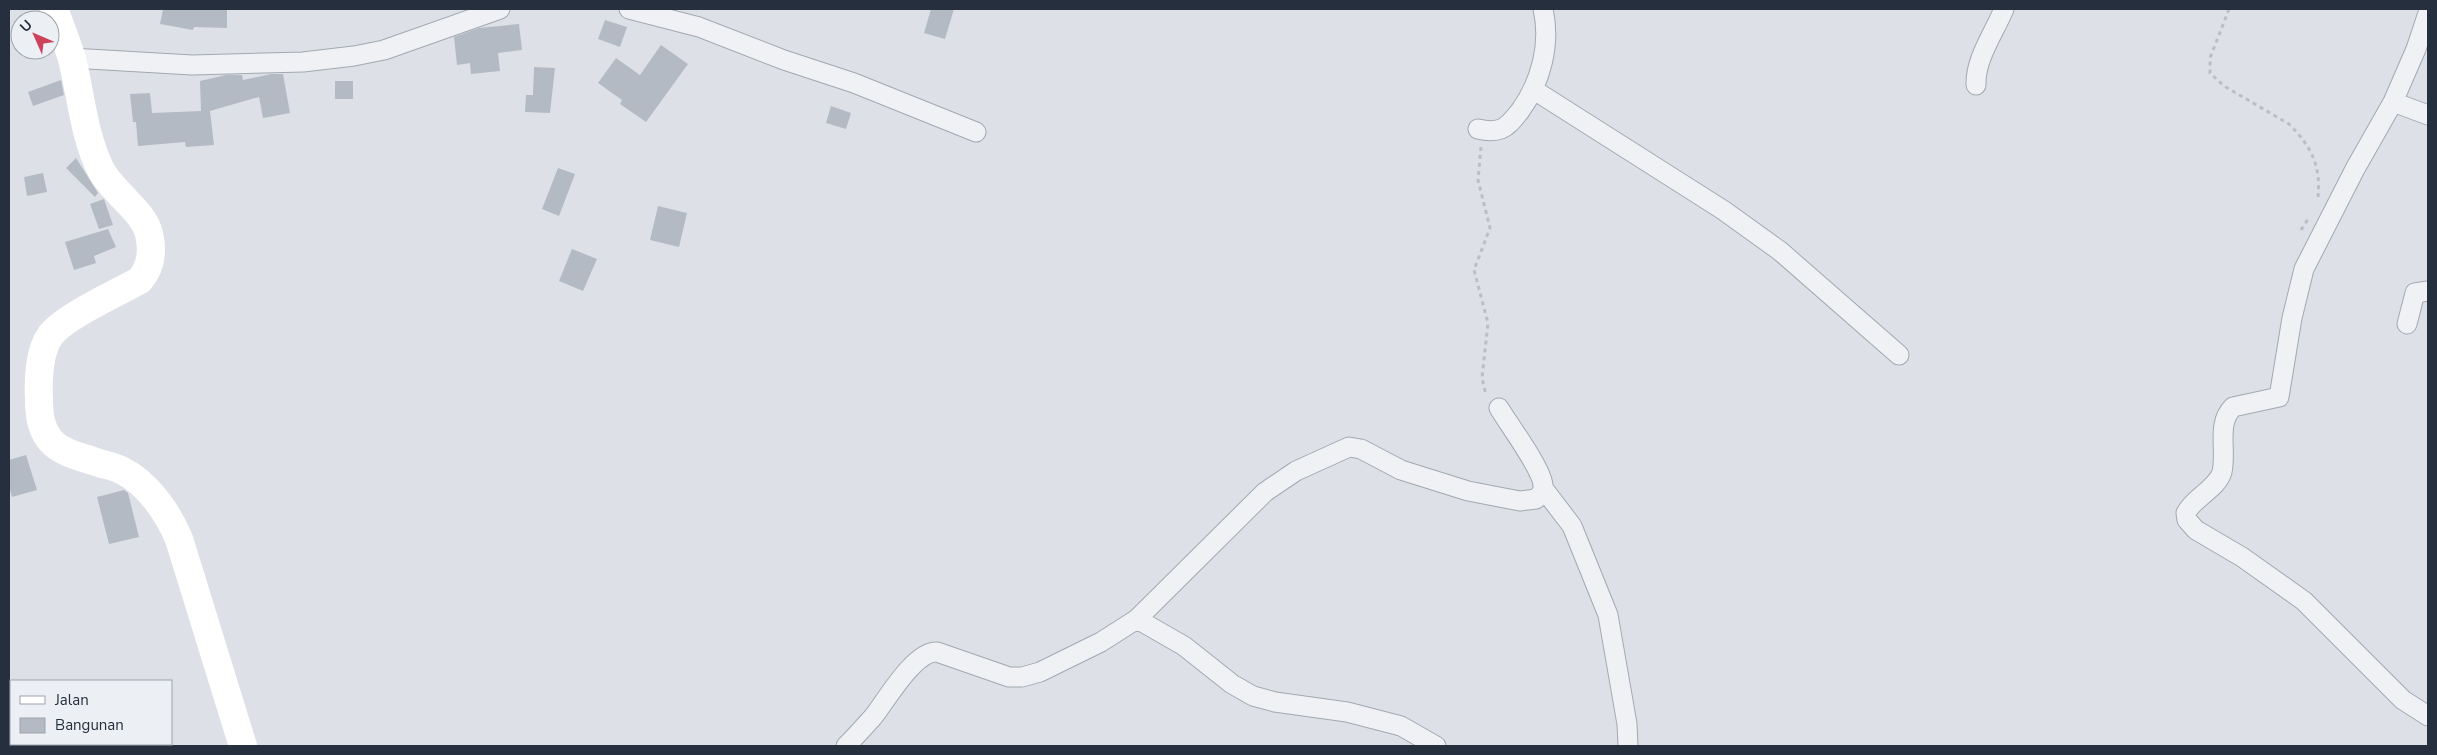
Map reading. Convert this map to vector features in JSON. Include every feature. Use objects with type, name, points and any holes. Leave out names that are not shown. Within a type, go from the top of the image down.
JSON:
[{"type":"street","points":[[54,9],[72,58],[95,157],[109,183],[140,217],[149,232],[150,264],[148,271],[140,280],[61,324],[50,335],[43,351],[38,394],[39,416],[43,429],[55,445],[75,455],[121,470],[140,482],[173,525],[180,539],[242,746]]},
{"type":"street","points":[[72,58],[192,65],[303,62],[354,56],[384,50],[500,9]]},
{"type":"street","points":[[629,9],[699,27],[784,60],[854,83],[976,132]]},
{"type":"street","points":[[1478,129],[1495,131],[1504,127],[1517,114],[1534,90],[1543,58],[1546,34],[1543,9]]},
{"type":"street","points":[[1976,85],[1979,62],[1995,32],[2004,9]]},
{"type":"street","points":[[2428,13],[2416,49],[2393,102],[2355,169],[2304,269],[2292,318],[2279,397],[2233,407],[2227,414],[2220,476],[2191,506],[2186,517],[2196,530],[2242,557],[2304,601],[2403,700],[2428,716]]},
{"type":"street","points":[[1534,90],[1723,210],[1780,251],[1899,355]]},
{"type":"street","points":[[2393,102],[2428,115]]},
{"type":"street","points":[[2406,324],[2414,293],[2428,291]]},
{"type":"street","points":[[1499,408],[1535,464],[1543,488],[1572,526],[1608,615],[1628,724],[1628,746]]},
{"type":"street","points":[[846,746],[874,716],[904,676],[928,653],[937,652],[1009,677],[1022,677],[1040,672],[1101,642],[1137,619],[1265,492],[1296,471],[1349,447],[1361,449],[1401,470],[1485,495],[1532,500],[1539,496],[1543,488]]},
{"type":"street","points":[[1137,619],[1184,646],[1232,684],[1253,696],[1276,702],[1347,712],[1402,726],[1436,746]]},
{"type":"path","points":[[2229,9],[2210,58],[2210,73],[2224,86],[2289,124],[2297,133],[2315,157],[2320,183],[2318,200]]},
{"type":"path","points":[[1478,129],[1481,145],[1478,180],[1490,228],[1474,270],[1488,323],[1482,383],[1489,401],[1499,408]]},
{"type":"path","points":[[2309,258],[2297,241],[2303,224],[2313,214]]},
{"type":"building","points":[[163,9],[227,9],[227,28],[194,27],[193,30],[160,24]]},
{"type":"building","points":[[931,9],[954,9],[945,39],[924,33]]},
{"type":"building","points":[[605,20],[627,27],[620,47],[598,39]]},
{"type":"building","points":[[519,24],[522,50],[498,53],[500,71],[471,74],[470,63],[457,65],[454,37],[479,28]]},
{"type":"building","points":[[661,45],[688,64],[646,122],[620,104],[622,100],[598,83],[616,58],[640,75]]},
{"type":"building","points":[[534,67],[555,68],[550,113],[525,112],[526,95],[533,95]]},
{"type":"building","points":[[271,74],[283,74],[290,113],[263,118],[259,97],[210,111],[214,145],[186,147],[185,142],[138,146],[136,122],[133,122],[130,94],[150,93],[152,113],[201,111],[200,81],[226,75],[242,75],[243,80]]},
{"type":"building","points":[[61,80],[64,95],[33,106],[28,92]]},
{"type":"building","points":[[335,81],[353,81],[353,99],[335,99]]},
{"type":"building","points":[[831,106],[851,113],[846,129],[826,123]]},
{"type":"building","points":[[76,158],[98,193],[95,197],[66,168]]},
{"type":"building","points":[[558,168],[575,174],[559,216],[542,209]]},
{"type":"building","points":[[43,173],[47,192],[27,196],[24,177]]},
{"type":"building","points":[[104,199],[113,225],[99,229],[90,204]]},
{"type":"building","points":[[658,206],[687,213],[679,247],[650,240]]},
{"type":"building","points":[[108,229],[116,247],[94,256],[96,263],[74,270],[65,242]]},
{"type":"building","points":[[572,249],[597,259],[583,291],[559,281]]},
{"type":"building","points":[[26,455],[37,490],[12,497],[9,486],[9,460]]},
{"type":"building","points":[[124,490],[128,493],[139,537],[109,544],[97,497]]}]
